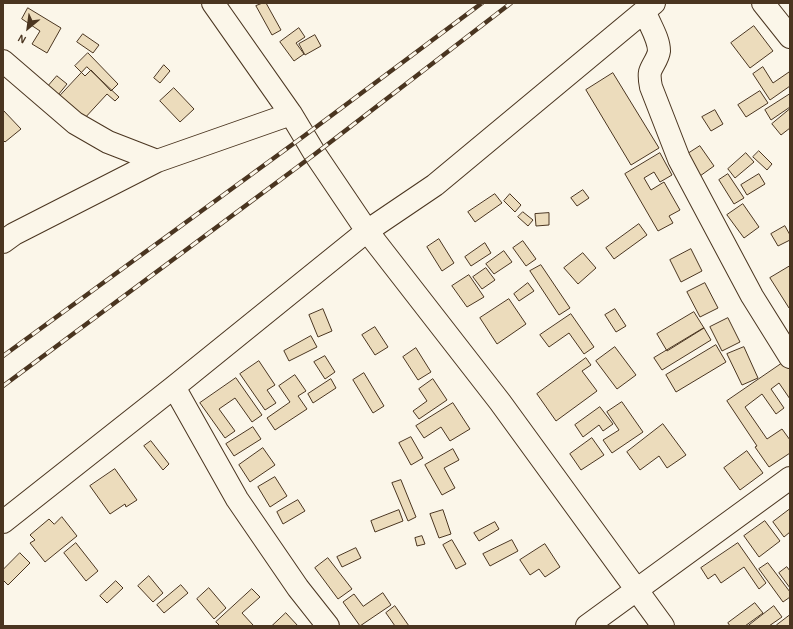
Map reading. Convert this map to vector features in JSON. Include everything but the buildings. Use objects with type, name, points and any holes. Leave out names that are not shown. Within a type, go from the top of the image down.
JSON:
[{"type":"street","points":[[212,3],[291,114],[315,154],[367,230],[500,402],[663,626]]},
{"type":"street","points":[[763,3],[790,36]]},
{"type":"street","points":[[3,522],[174,388],[367,230],[434,185],[649,8],[659,51],[650,71],[651,87],[679,159],[752,296],[790,357]]},
{"type":"street","points":[[3,61],[75,123],[108,142],[157,161]]},
{"type":"street","points":[[3,242],[14,234],[157,161],[291,114]]},
{"type":"street","points":[[174,388],[237,499],[298,588],[328,626]]},
{"type":"street","points":[[587,626],[790,478]]},
{"type":"railway","points":[[3,356],[304,136],[482,3]]},
{"type":"railway","points":[[3,386],[315,154],[511,3]]}]
